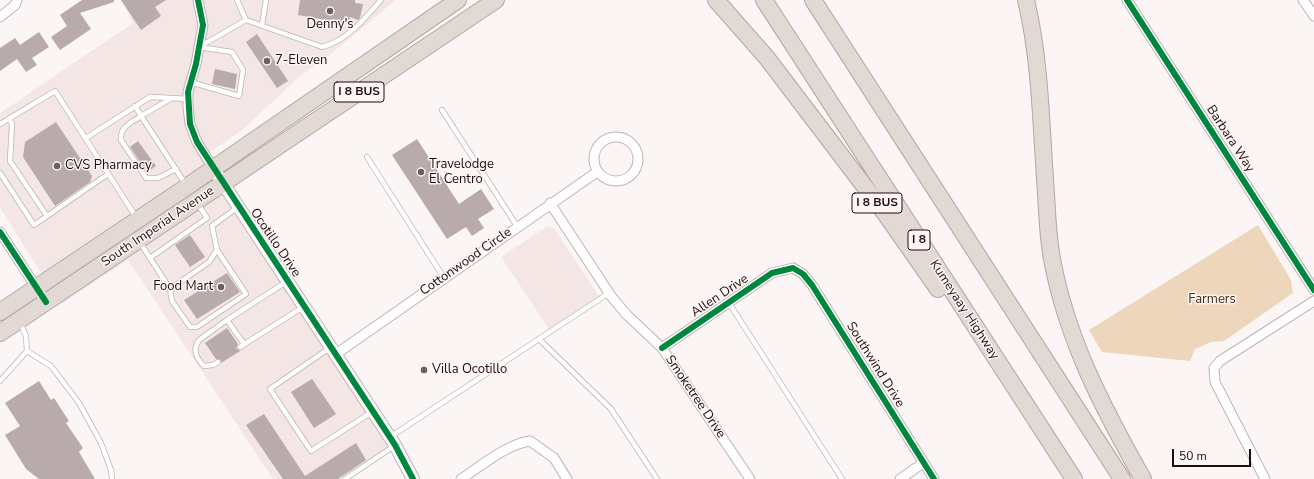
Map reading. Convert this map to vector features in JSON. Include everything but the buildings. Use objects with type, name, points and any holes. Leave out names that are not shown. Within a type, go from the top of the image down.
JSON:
[{"type":"highway","name":"South Imperial Avenue","points":[[0,312],[458,0]]},
{"type":"highway","name":"South Imperial Avenue","points":[[0,334],[496,0]]},
{"type":"highway","name":"I 8 BUS","points":[[716,0],[766,58],[884,212],[999,379],[1030,411]]},
{"type":"highway","name":"Kumeyaay Highway","points":[[764,0],[1074,479]]},
{"type":"highway","points":[[813,0],[1122,479]]},
{"type":"highway","points":[[1026,0],[1038,80],[1052,258],[1060,295],[1072,334],[1090,380],[1142,479]]},
{"type":"street","points":[[0,16],[15,5],[17,0]]},
{"type":"street","name":"Ocotillo Drive","points":[[198,0],[202,25],[200,47],[190,82],[188,99],[190,124],[197,142],[392,441],[413,479]]},
{"type":"street","name":"Barbara Way","points":[[1127,0],[1314,290]]},
{"type":"street","points":[[1303,0],[1314,16]]},
{"type":"street","points":[[617,137],[630,142],[635,147],[638,157],[636,170],[625,180],[613,181],[605,179],[597,172],[594,157],[596,150],[602,141],[617,137]]},
{"type":"street","name":"Cottonwood Circle","points":[[333,351],[444,278],[550,203],[597,172]]},
{"type":"street","name":"Smoketree Drive","points":[[550,203],[609,293],[626,314],[662,348],[750,479]]},
{"type":"street","points":[[0,232],[46,302]]},
{"type":"street","name":"Allen Drive","points":[[662,348],[772,273],[793,268]]},
{"type":"street","name":"Southwind Drive","points":[[793,268],[803,274],[812,285],[934,479]]},
{"type":"street","points":[[1265,479],[1214,382],[1214,368],[1220,361],[1314,301]]},
{"type":"street","points":[[468,477],[510,448],[522,442],[530,441],[554,458],[568,479]]},
{"type":"street","points":[[900,479],[923,463]]},
{"type":"lane","points":[[237,0],[246,20]]},
{"type":"lane","points":[[262,25],[266,0]]},
{"type":"lane","points":[[200,47],[246,20],[322,47],[333,45],[358,26],[380,0]]},
{"type":"lane","points":[[190,82],[239,96],[244,70],[232,52],[200,47]]},
{"type":"lane","points":[[0,124],[56,91],[137,220]]},
{"type":"lane","points":[[86,138],[150,96],[188,99]]},
{"type":"lane","points":[[172,98],[124,127],[120,133],[121,140],[146,178],[158,178],[176,169]]},
{"type":"lane","points":[[135,106],[187,186]]},
{"type":"lane","points":[[442,110],[517,226]]},
{"type":"lane","points":[[9,119],[12,124],[10,161],[47,216]]},
{"type":"lane","points":[[367,157],[444,278]]},
{"type":"lane","points":[[0,173],[34,225],[108,174]]},
{"type":"lane","points":[[138,240],[170,289],[172,301],[190,327],[197,327],[246,294],[217,250],[212,226],[196,202]]},
{"type":"lane","points":[[212,226],[239,207]]},
{"type":"lane","points":[[150,258],[207,218]]},
{"type":"lane","points":[[170,289],[209,262],[217,250]]},
{"type":"lane","points":[[218,362],[213,365],[204,366],[198,360],[195,354],[196,345],[199,340],[287,281]]},
{"type":"lane","points":[[346,479],[392,441],[538,339],[609,293]]},
{"type":"lane","points":[[729,303],[842,479]]},
{"type":"lane","points":[[227,320],[242,346],[304,306]]},
{"type":"lane","points":[[0,380],[27,351],[26,336],[19,320]]},
{"type":"lane","points":[[538,339],[611,409],[657,479]]},
{"type":"lane","points":[[27,351],[51,366],[79,402],[101,443],[111,470],[112,479]]},
{"type":"lane","points":[[333,351],[270,389],[311,451],[372,412]]},
{"type":"shaded area","points":[[121,0],[396,0],[332,53],[299,77],[241,131],[205,155],[395,445],[345,479],[273,479],[128,260],[61,304],[0,208],[0,113],[133,23]]},
{"type":"shaded area","points":[[548,226],[554,228],[601,299],[551,332],[501,257]]},
{"type":"green space","name":"Farmers","points":[[1258,225],[1291,280],[1293,293],[1224,341],[1211,342],[1195,349],[1190,361],[1102,352],[1089,330]]},
{"type":"cycle path","points":[[198,0],[203,25],[196,64],[188,92],[190,124],[197,142],[395,445],[413,479]]},
{"type":"cycle path","points":[[1127,0],[1314,290]]},
{"type":"cycle path","points":[[0,232],[46,302]]},
{"type":"cycle path","points":[[662,348],[772,273],[793,268],[803,274],[812,285],[934,479]]},
{"type":"place","name":"Denny's","points":[[330,11]]},
{"type":"place","name":"7-Eleven","points":[[267,61]]},
{"type":"place","name":"CVS Pharmacy","points":[[57,166]]},
{"type":"place","name":"Travelodge El Centro","points":[[421,172]]},
{"type":"place","name":"Food Mart","points":[[221,287]]},
{"type":"place","name":"Villa Ocotillo","points":[[424,370]]}]
